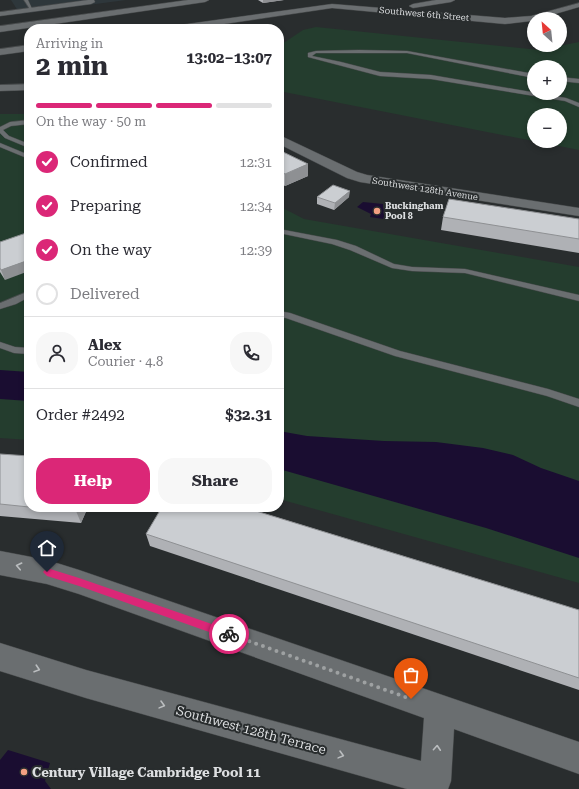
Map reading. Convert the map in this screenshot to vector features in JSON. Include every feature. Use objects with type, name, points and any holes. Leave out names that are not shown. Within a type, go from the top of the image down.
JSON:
[{"type":"street","points":[[35,24],[205,0]]},
{"type":"street","points":[[406,13],[411,6],[451,0]]},
{"type":"street","points":[[0,14],[101,1]]},
{"type":"street","name":"Southwest 6th Street","points":[[228,24],[250,22],[341,3],[406,13],[505,21],[531,18],[579,5]]},
{"type":"street","points":[[0,29],[24,26]]},
{"type":"street","points":[[0,52],[24,49]]},
{"type":"street","points":[[0,88],[24,87]]},
{"type":"street","name":"Southwest 128th Avenue","points":[[284,141],[365,180],[579,212]]},
{"type":"street","points":[[0,563],[13,564],[47,572],[79,582],[579,758]]},
{"type":"street","name":"Southwest 128th Terrace","points":[[0,657],[86,684],[434,781],[440,709]]},
{"type":"lane","points":[[27,0],[32,10]]},
{"type":"lane","points":[[527,75],[407,52],[359,51],[316,52],[310,54],[310,57],[341,63],[380,74],[404,74],[438,78],[527,93]]},
{"type":"lane","points":[[567,80],[579,81]]},
{"type":"lane","points":[[566,100],[579,105]]},
{"type":"lane","points":[[24,122],[16,122],[4,126],[0,130],[7,137],[24,144]]},
{"type":"lane","points":[[0,145],[24,155]]},
{"type":"lane","points":[[284,231],[334,242],[353,248],[392,266],[412,269],[465,271],[579,298]]},
{"type":"lane","points":[[0,306],[24,296]]},
{"type":"lane","points":[[284,315],[398,354],[548,393],[579,403]]},
{"type":"lane","points":[[0,345],[14,350],[24,351]]},
{"type":"shaded area","points":[[11,0],[126,0],[20,14]]},
{"type":"shaded area","name":"Buckingham Pool 8","points":[[363,202],[383,204],[383,208],[396,214],[390,220],[370,217],[371,214],[357,207]]},
{"type":"shaded area","points":[[0,370],[24,372],[24,401],[0,399]]},
{"type":"shaded area","points":[[284,432],[307,436],[384,441],[436,442],[483,448],[513,455],[541,468],[579,481],[579,558],[486,528],[284,470]]},
{"type":"shaded area","name":"Century Village Cambridge Pool 11","points":[[8,750],[50,763],[45,781],[51,789],[0,789],[0,760]]},
{"type":"green space","points":[[316,27],[527,49],[527,52],[567,52],[567,44],[579,42],[579,150],[567,148],[567,108],[527,108],[527,140],[284,92],[284,43],[303,30]]},
{"type":"green space","points":[[0,114],[24,114],[24,440],[0,438]]},
{"type":"green space","points":[[284,209],[304,219],[579,267],[579,583],[284,500]]},
{"type":"building","points":[[284,152],[308,164],[285,174]]},
{"type":"building","points":[[333,185],[350,191],[335,203],[317,197]]},
{"type":"building","points":[[449,199],[579,219],[579,239],[443,217]]},
{"type":"building","points":[[24,234],[24,262],[1,270],[0,242]]},
{"type":"building","points":[[0,454],[24,456],[24,506],[0,504]]},
{"type":"building","points":[[159,512],[259,512],[579,610],[579,678],[146,534]]},
{"type":"way so far","points":[[229,634],[411,699]]},
{"type":"place","name":"Buckingham Pool 8","points":[[377,211]]},
{"type":"place","name":"Century Village Cambridge Pool 11","points":[[24,772]]},
{"type":"route","points":[[47,572],[229,634]]}]
